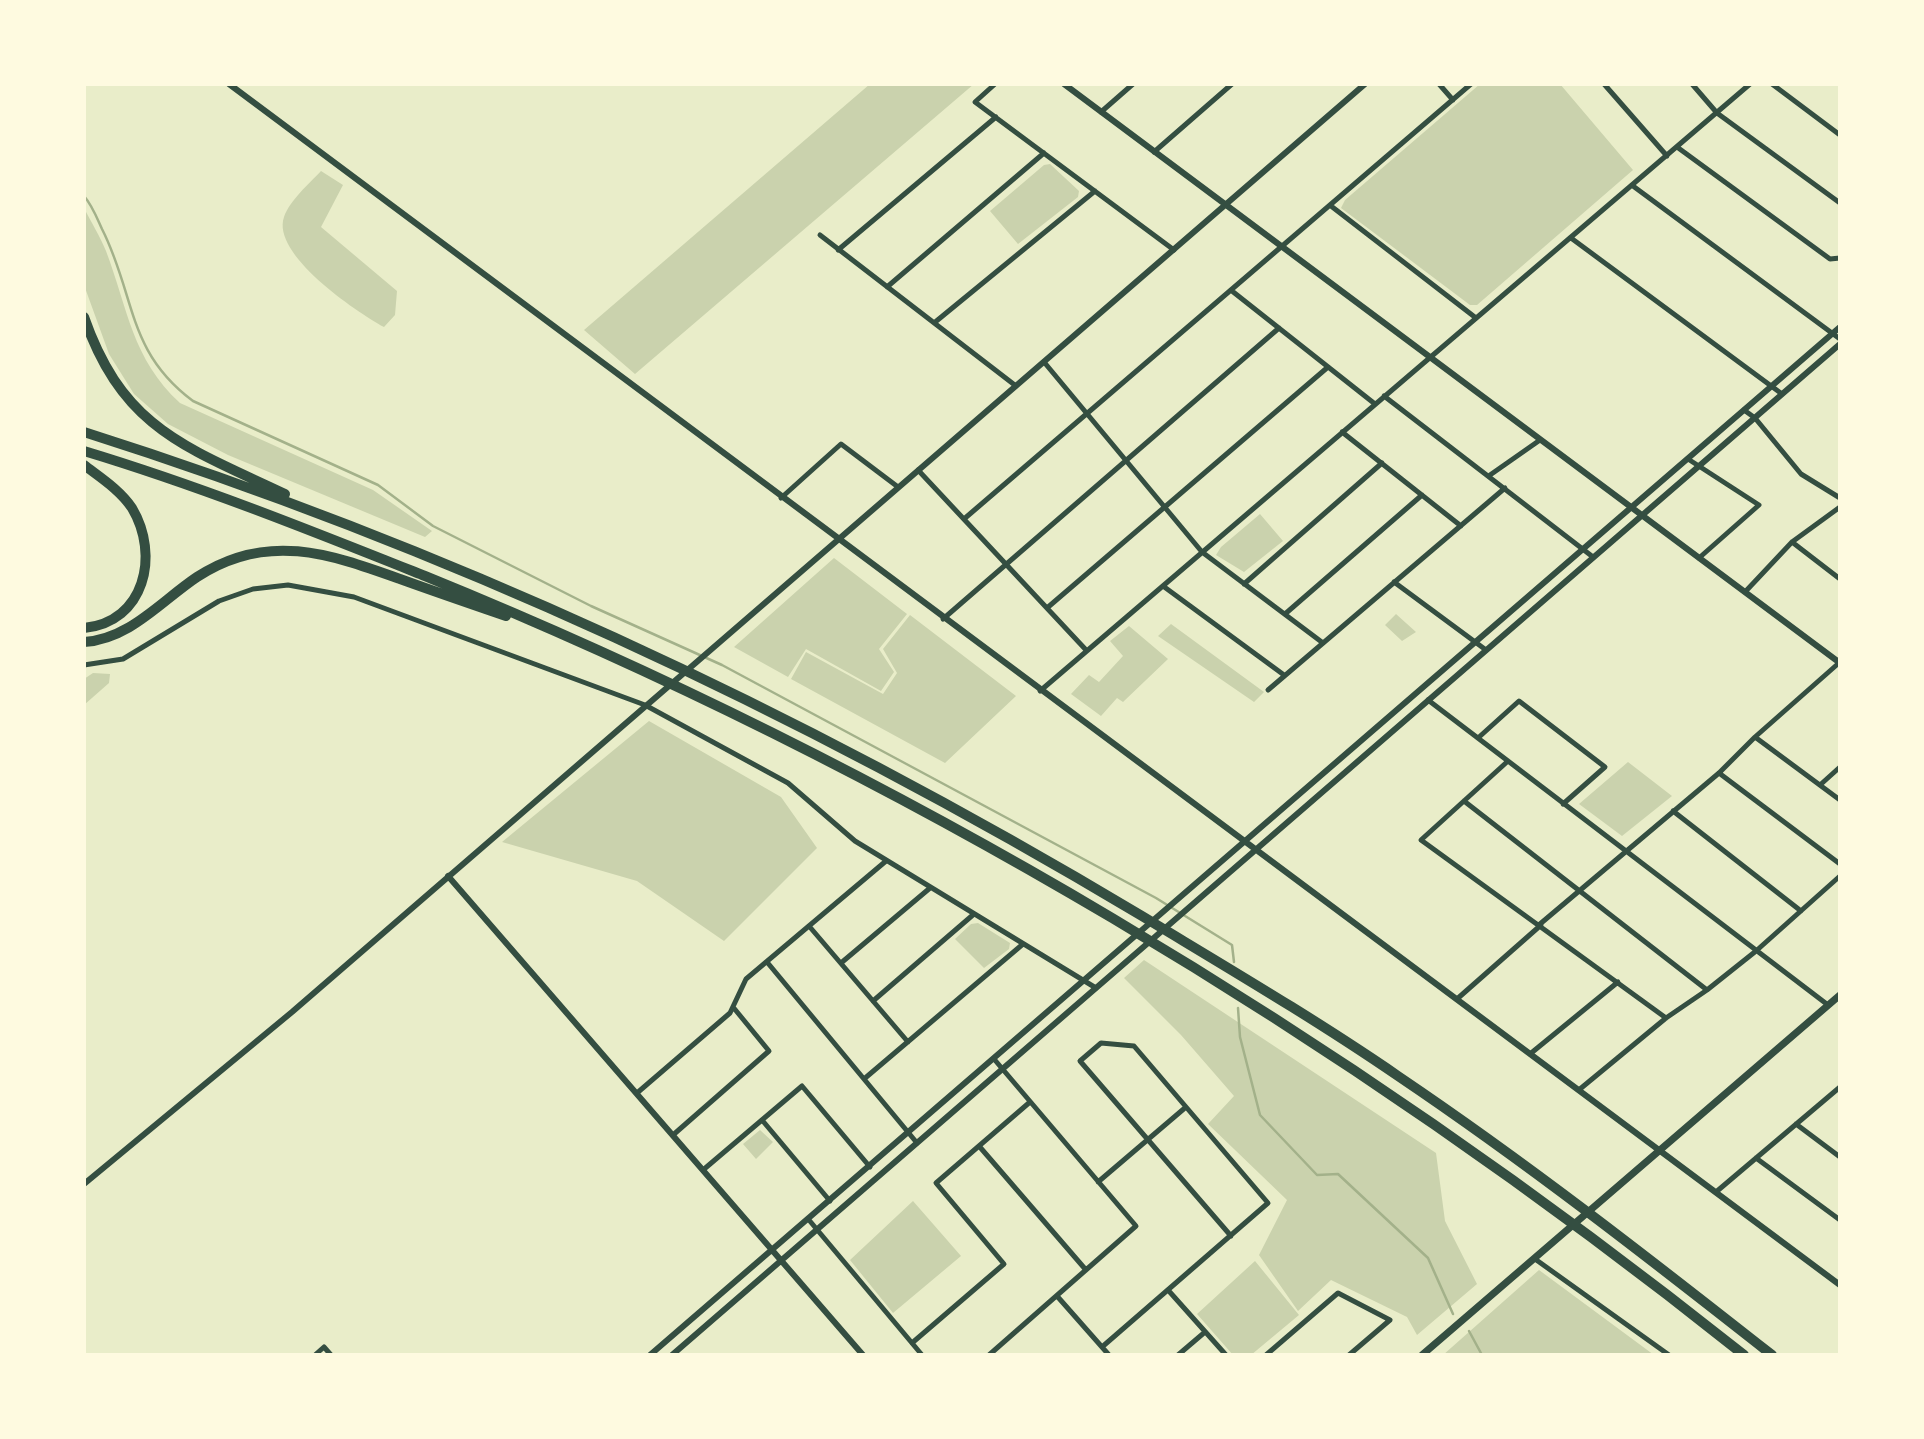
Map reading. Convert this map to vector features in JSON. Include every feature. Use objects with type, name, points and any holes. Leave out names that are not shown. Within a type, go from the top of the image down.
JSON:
[{"type":"highway","points":[[84,317],[98,356],[111,378],[139,413],[158,429],[200,453],[337,518],[631,643],[742,696],[903,779],[1051,862],[1226,966],[1395,1074],[1557,1188],[1772,1355]]},
{"type":"highway","points":[[84,432],[337,518]]},
{"type":"highway","points":[[84,451],[329,538],[605,652],[893,794],[1043,878],[1219,984],[1385,1090],[1547,1203],[1744,1355]]},
{"type":"highway","points":[[84,465],[107,482],[131,508],[142,531],[146,553],[142,584],[127,611],[104,623],[84,628]]},
{"type":"highway","points":[[84,642],[106,638],[134,625],[219,565],[261,552],[299,550],[336,556],[605,652]]},
{"type":"main road","points":[[1422,1355],[1840,995]]},
{"type":"street","points":[[229,84],[837,540],[1580,1089],[1840,1285]]},
{"type":"street","points":[[995,84],[975,102],[1174,250]]},
{"type":"street","points":[[1064,84],[1840,663],[1755,737],[1719,773],[1580,890],[1457,999]]},
{"type":"street","points":[[1101,112],[1133,84]]},
{"type":"street","points":[[1154,152],[1232,84]]},
{"type":"street","points":[[1350,84],[1358,90]]},
{"type":"street","points":[[84,1184],[227,1068],[1365,84]]},
{"type":"street","points":[[1439,84],[1452,100]]},
{"type":"street","points":[[964,519],[1471,84]]},
{"type":"street","points":[[1604,84],[1667,156]]},
{"type":"street","points":[[1692,84],[1717,113],[1840,204]]},
{"type":"street","points":[[1040,691],[1750,84]]},
{"type":"street","points":[[1772,84],[1840,135]]},
{"type":"street","points":[[838,250],[996,117]]},
{"type":"street","points":[[1677,147],[1830,260],[1840,258]]},
{"type":"street","points":[[887,287],[1044,153]]},
{"type":"street","points":[[1633,186],[1840,339]]},
{"type":"street","points":[[934,323],[1095,191]]},
{"type":"street","points":[[1331,206],[1476,318]]},
{"type":"street","points":[[820,235],[1016,386]]},
{"type":"street","points":[[1571,238],[1782,394]]},
{"type":"street","points":[[1232,291],[1375,404]]},
{"type":"street","points":[[650,1355],[831,1202],[1840,327]]},
{"type":"street","points":[[943,619],[1279,328]]},
{"type":"street","points":[[673,1355],[1840,344]]},
{"type":"street","points":[[1044,362],[1202,552],[1323,643]]},
{"type":"street","points":[[1046,608],[1328,367]]},
{"type":"street","points":[[1384,396],[1490,475],[1593,557]]},
{"type":"street","points":[[1744,410],[1755,418],[1801,474],[1840,498]]},
{"type":"street","points":[[1342,432],[1461,526]]},
{"type":"street","points":[[1490,475],[1540,440]]},
{"type":"street","points":[[781,498],[841,444],[898,487]]},
{"type":"street","points":[[1688,458],[1759,505],[1699,558]]},
{"type":"street","points":[[1244,584],[1382,463]]},
{"type":"street","points":[[918,470],[1087,651]]},
{"type":"street","points":[[1268,690],[1505,488]]},
{"type":"street","points":[[1285,614],[1422,495]]},
{"type":"street","points":[[1745,592],[1792,542],[1840,508]]},
{"type":"street","points":[[1792,542],[1840,579]]},
{"type":"street","points":[[1394,582],[1486,650]]},
{"type":"street","points":[[84,665],[123,659],[219,601],[253,589],[288,585],[354,597],[645,705],[788,783],[855,841],[1096,988]]},
{"type":"street","points":[[1163,586],[1284,675]]},
{"type":"street","points":[[1428,700],[1828,1005]]},
{"type":"street","points":[[1478,738],[1519,701],[1605,767],[1563,804]]},
{"type":"street","points":[[1755,737],[1840,800]]},
{"type":"street","points":[[1508,761],[1421,840],[1666,1018]]},
{"type":"street","points":[[1819,785],[1840,767]]},
{"type":"street","points":[[1719,773],[1840,864]]},
{"type":"street","points":[[1464,801],[1707,990]]},
{"type":"street","points":[[1673,811],[1801,911]]},
{"type":"street","points":[[637,1093],[730,1013],[746,979],[886,861]]},
{"type":"street","points":[[449,876],[863,1355]]},
{"type":"street","points":[[1580,1089],[1666,1018],[1756,951],[1840,876]]},
{"type":"street","points":[[841,963],[930,888]]},
{"type":"street","points":[[873,1001],[974,914]]},
{"type":"street","points":[[809,926],[908,1042]]},
{"type":"street","points":[[864,1079],[1023,944]]},
{"type":"street","points":[[767,962],[917,1143]]},
{"type":"street","points":[[1530,1054],[1618,982]]},
{"type":"street","points":[[673,1135],[769,1051],[733,1006]]},
{"type":"street","points":[[1102,1347],[1168,1290],[1268,1203],[1134,1046],[1101,1044],[1080,1061],[1230,1236]]},
{"type":"street","points":[[989,1355],[1136,1226],[994,1059]]},
{"type":"street","points":[[703,1170],[802,1087],[870,1167]]},
{"type":"street","points":[[1716,1192],[1840,1087]]},
{"type":"street","points":[[912,1343],[1004,1264],[936,1183],[1030,1102]]},
{"type":"street","points":[[1098,1182],[1186,1107]]},
{"type":"street","points":[[762,1121],[831,1202]]},
{"type":"street","points":[[1797,1124],[1840,1157]]},
{"type":"street","points":[[979,1146],[1086,1270]]},
{"type":"street","points":[[1756,1158],[1840,1220]]},
{"type":"street","points":[[809,1220],[922,1355]]},
{"type":"street","points":[[1535,1259],[1669,1355]]},
{"type":"street","points":[[1168,1290],[1226,1355]]},
{"type":"street","points":[[1266,1355],[1338,1293],[1390,1320],[1349,1355]]},
{"type":"street","points":[[1057,1296],[1109,1355]]},
{"type":"street","points":[[1178,1355],[1206,1332]]},
{"type":"street","points":[[315,1355],[324,1347],[331,1355]]},
{"type":"green space","points":[[870,84],[974,84],[635,374],[584,330]]},
{"type":"green space","points":[[1480,84],[1560,84],[1633,170],[1477,305],[1470,305],[1341,208],[1345,200]]},
{"type":"green space","points":[[1050,164],[1079,191],[1078,197],[1018,244],[990,211],[1044,165]]},
{"type":"green space","points":[[321,171],[343,185],[321,227],[397,291],[395,315],[384,327],[318,280],[290,248],[283,232],[284,217],[291,204]]},
{"type":"green space","points":[[84,208],[106,251],[141,351],[151,369],[180,403],[373,490],[432,531],[425,537],[228,455],[168,424],[134,394],[109,354],[84,285]]},
{"type":"green space","points":[[1260,514],[1283,541],[1244,572],[1216,555],[1221,547]]},
{"type":"green space","points":[[834,558],[907,614],[879,649],[894,672],[881,691],[806,649],[788,677],[734,647]]},
{"type":"green space","points":[[1396,614],[1416,632],[1402,641],[1385,625]]},
{"type":"green space","points":[[910,615],[1016,696],[945,763],[791,679],[806,652],[883,694],[897,673],[883,649]]},
{"type":"green space","points":[[1171,624],[1264,692],[1254,702],[1158,636]]},
{"type":"green space","points":[[1129,626],[1168,659],[1123,702],[1117,698],[1101,716],[1071,694],[1089,675],[1099,682],[1123,656],[1110,641]]},
{"type":"green space","points":[[93,673],[110,674],[109,683],[84,705],[84,679]]},
{"type":"green space","points":[[649,721],[781,797],[817,848],[724,941],[637,881],[502,842]]},
{"type":"green space","points":[[1628,762],[1672,796],[1622,836],[1579,804]]},
{"type":"green space","points":[[978,923],[1010,943],[1009,949],[984,968],[955,939],[971,924]]},
{"type":"green space","points":[[1144,960],[1436,1153],[1445,1221],[1477,1284],[1417,1335],[1407,1317],[1331,1280],[1298,1311],[1259,1255],[1287,1200],[1208,1124],[1234,1096],[1181,1035],[1124,978]]},
{"type":"green space","points":[[760,1130],[773,1142],[756,1159],[743,1144]]},
{"type":"green space","points":[[913,1201],[961,1256],[893,1313],[850,1260]]},
{"type":"green space","points":[[1255,1261],[1299,1315],[1251,1355],[1233,1355],[1197,1314]]},
{"type":"green space","points":[[1539,1270],[1654,1355],[1443,1355]]},
{"type":"waterway","points":[[84,196],[113,254],[144,342],[171,382],[193,401],[378,485],[433,526],[591,606],[722,665],[1156,898],[1232,945],[1234,962]]},
{"type":"waterway","points":[[1238,1008],[1240,1037],[1260,1115],[1317,1175],[1338,1174],[1428,1258],[1453,1314]]},
{"type":"waterway","points":[[1469,1331],[1482,1355]]}]
